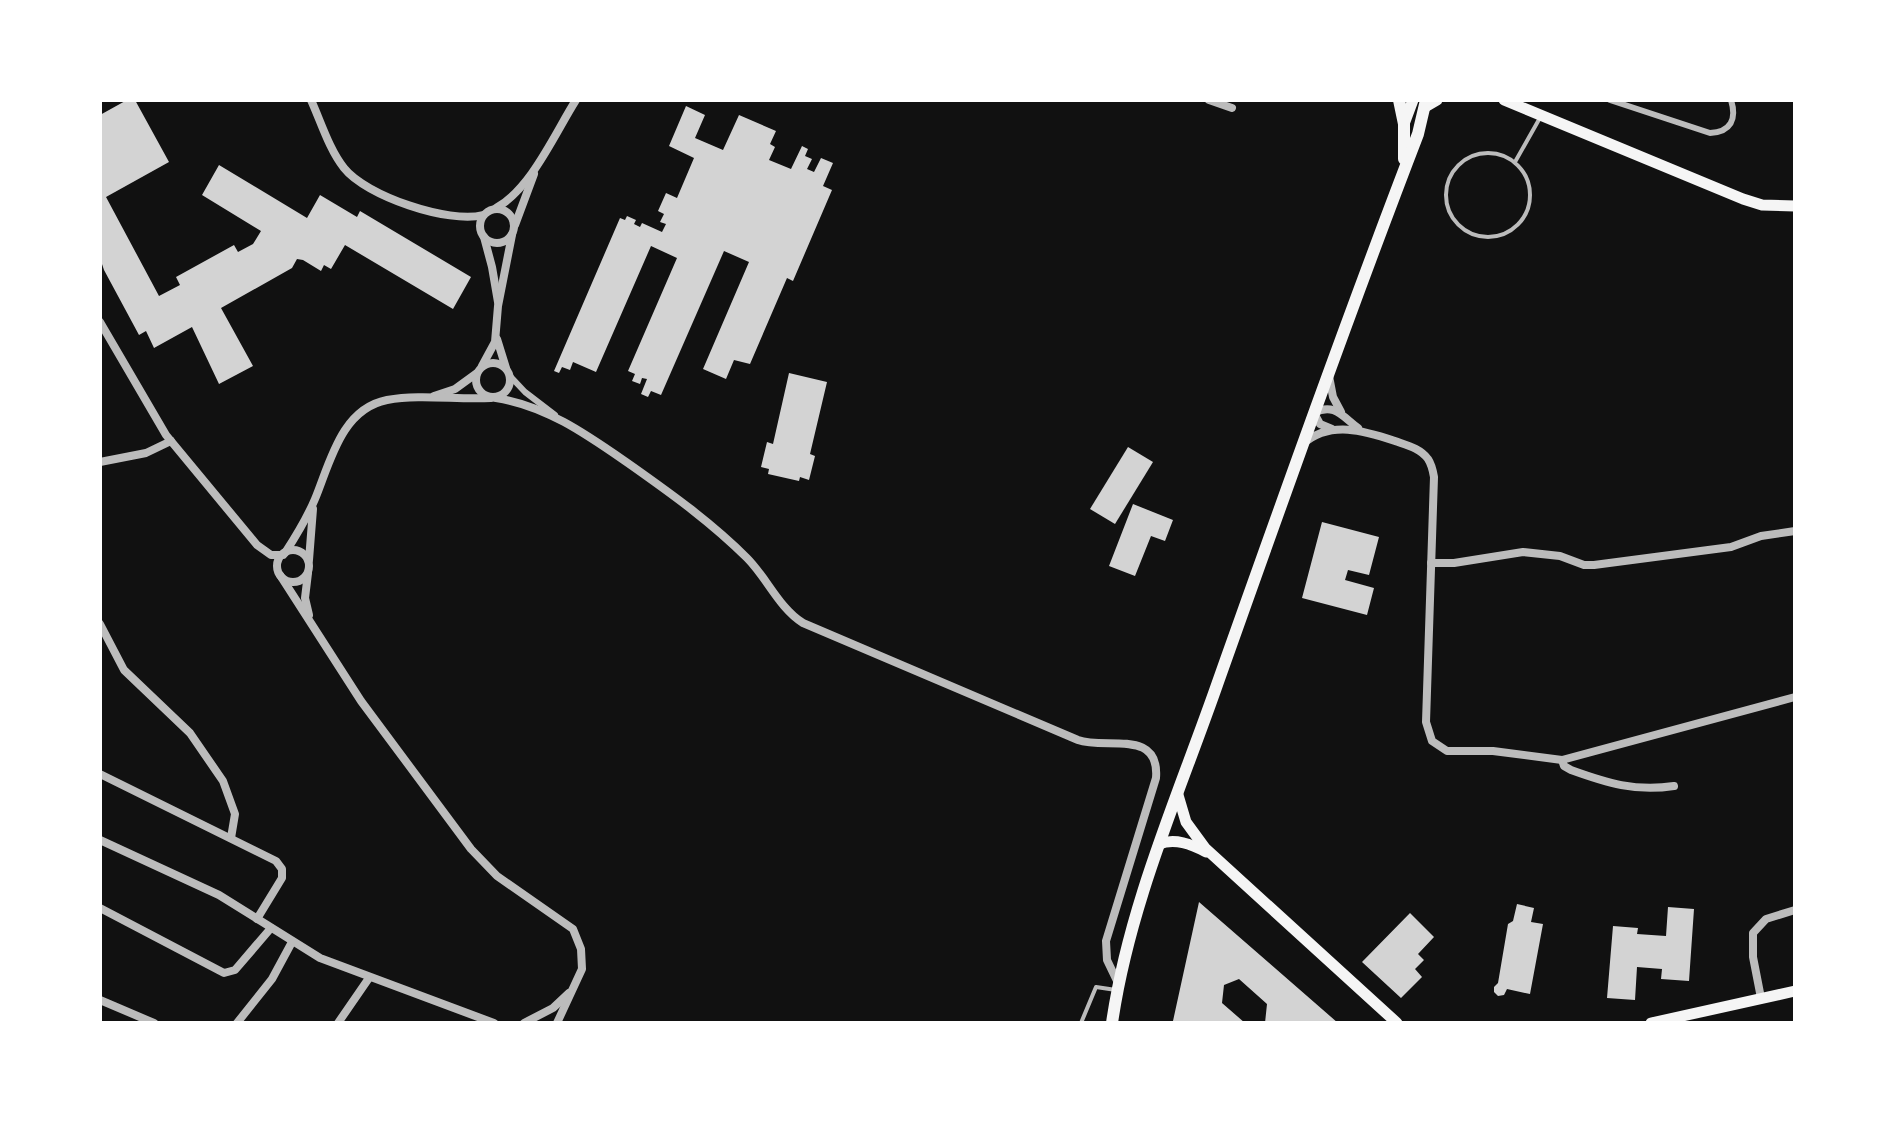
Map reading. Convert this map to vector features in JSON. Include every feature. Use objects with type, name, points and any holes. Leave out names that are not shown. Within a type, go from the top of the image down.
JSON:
[{"type":"main road","points":[[1399,100],[1404,124],[1404,159],[1399,186]]},
{"type":"main road","points":[[1404,124],[1413,100]]},
{"type":"main road","points":[[1494,100],[1510,103],[1743,199],[1762,205],[1795,206]]},
{"type":"main road","points":[[1112,1023],[1134,924],[1159,844],[1429,102]]},
{"type":"main road","points":[[1178,795],[1188,827],[1214,856],[1397,1023]]},
{"type":"main road","points":[[1159,844],[1182,842],[1214,856]]},
{"type":"main road","points":[[1651,1023],[1795,991]]},
{"type":"street","points":[[311,100],[339,161],[351,175],[367,186],[407,204],[458,217],[483,215],[515,193],[538,163],[576,100]]},
{"type":"street","points":[[1209,100],[1232,108]]},
{"type":"street","points":[[1610,100],[1710,133],[1721,132],[1730,126],[1734,112],[1731,100]]},
{"type":"street","points":[[538,163],[513,230],[493,349],[480,370],[478,389],[484,396],[536,408],[565,422]]},
{"type":"street","points":[[458,217],[497,243],[505,241],[513,230],[509,213],[496,208]]},
{"type":"street","points":[[483,215],[480,222],[482,235],[492,267],[498,306]]},
{"type":"street","points":[[100,322],[171,441],[257,545],[271,555],[293,550],[301,552],[309,567],[305,578],[296,582],[285,580],[280,575]]},
{"type":"street","points":[[496,334],[508,373],[508,389],[494,398],[463,400],[430,397],[379,402],[355,417],[334,449],[314,501],[277,564],[280,575],[361,701],[476,856],[497,876],[573,929],[582,956],[577,983],[557,1023]]},
{"type":"street","points":[[430,397],[455,389],[494,363],[525,392],[565,422],[709,523],[751,562],[786,610],[803,623],[1078,740],[1097,745],[1130,743],[1147,751],[1156,766],[1156,780],[1106,941],[1107,960],[1118,988]]},
{"type":"street","points":[[1329,373],[1333,397],[1344,415]]},
{"type":"street","points":[[1362,430],[1344,415],[1329,408],[1314,413],[1320,424],[1337,429],[1362,430],[1418,450],[1431,464],[1434,477],[1426,722],[1432,741],[1441,749],[1455,752],[1493,751],[1562,760],[1795,697]]},
{"type":"street","points":[[1303,444],[1315,435],[1337,429]]},
{"type":"street","points":[[100,462],[146,453],[171,441]]},
{"type":"street","points":[[312,623],[305,602],[314,501]]},
{"type":"street","points":[[1431,563],[1454,563],[1528,552],[1594,565],[1742,544],[1761,536],[1795,531]]},
{"type":"street","points":[[100,624],[124,670],[190,733],[223,781],[235,814],[231,838]]},
{"type":"street","points":[[1562,760],[1564,766],[1571,770],[1634,788],[1650,790],[1674,786]]},
{"type":"street","points":[[100,774],[271,858],[282,869],[282,878],[257,919]]},
{"type":"street","points":[[100,840],[203,887],[320,958],[492,1023]]},
{"type":"street","points":[[100,908],[224,973],[235,970],[271,928]]},
{"type":"street","points":[[1761,998],[1753,957],[1753,933],[1766,919],[1795,910]]},
{"type":"street","points":[[237,1023],[268,984],[292,942]]},
{"type":"street","points":[[338,1023],[369,978]]},
{"type":"street","points":[[524,1023],[553,1008],[577,983]]},
{"type":"street","points":[[100,1000],[154,1023]]},
{"type":"lane","points":[[1515,162],[1541,116]]},
{"type":"lane","points":[[1491,153],[1515,162],[1530,184],[1528,212],[1508,233],[1493,238],[1479,237],[1465,231],[1454,221],[1448,207],[1446,193],[1455,168],[1465,159],[1478,154],[1491,153]]},
{"type":"lane","points":[[1081,1023],[1096,987],[1118,988]]},
{"type":"building","points":[[127,100],[135,100],[169,162],[106,197],[159,296],[180,285],[176,277],[234,245],[238,252],[253,244],[261,231],[202,195],[219,165],[307,218],[320,195],[357,217],[360,211],[471,277],[453,309],[345,245],[331,269],[324,265],[321,271],[297,259],[292,268],[221,308],[253,366],[219,384],[192,327],[154,348],[146,331],[139,335],[100,258],[100,115]]},
{"type":"building","points":[[686,106],[705,115],[695,138],[723,150],[739,115],[776,131],[770,144],[775,147],[769,160],[791,169],[802,146],[808,149],[805,156],[812,159],[807,169],[814,172],[821,158],[833,163],[823,186],[832,190],[793,281],[787,278],[750,364],[734,360],[726,379],[703,369],[749,262],[724,251],[661,395],[651,391],[648,397],[641,394],[647,379],[642,378],[640,384],[632,381],[635,374],[628,371],[677,258],[651,246],[596,372],[573,362],[570,370],[562,367],[559,373],[554,371],[620,218],[625,220],[627,216],[636,220],[634,224],[640,227],[642,223],[662,232],[666,224],[660,222],[664,214],[658,211],[666,193],[677,198],[694,158],[669,146]]},
{"type":"building","points":[[789,373],[827,382],[810,454],[815,456],[809,480],[800,477],[799,481],[768,474],[769,469],[761,467],[767,442],[773,444]]},
{"type":"building","points":[[1128,447],[1153,462],[1115,524],[1090,509]]},
{"type":"building","points":[[1133,504],[1173,520],[1165,541],[1151,536],[1135,576],[1109,566]]},
{"type":"building","points":[[1322,522],[1379,537],[1369,575],[1348,570],[1345,580],[1374,588],[1367,615],[1302,598]]},
{"type":"building","points":[[1199,902],[1338,1023],[1265,1023],[1267,1004],[1239,979],[1224,985],[1222,1003],[1245,1023],[1173,1021]]},
{"type":"building","points":[[1517,904],[1534,908],[1531,922],[1543,924],[1530,994],[1507,989],[1504,995],[1498,996],[1494,987],[1498,983],[1508,924],[1513,921]]},
{"type":"building","points":[[1668,907],[1694,909],[1689,981],[1661,979],[1662,969],[1637,967],[1635,1000],[1607,998],[1613,926],[1638,928],[1637,934],[1666,936]]},
{"type":"building","points":[[1410,913],[1434,937],[1418,954],[1424,960],[1415,969],[1422,977],[1401,998],[1362,962]]}]
